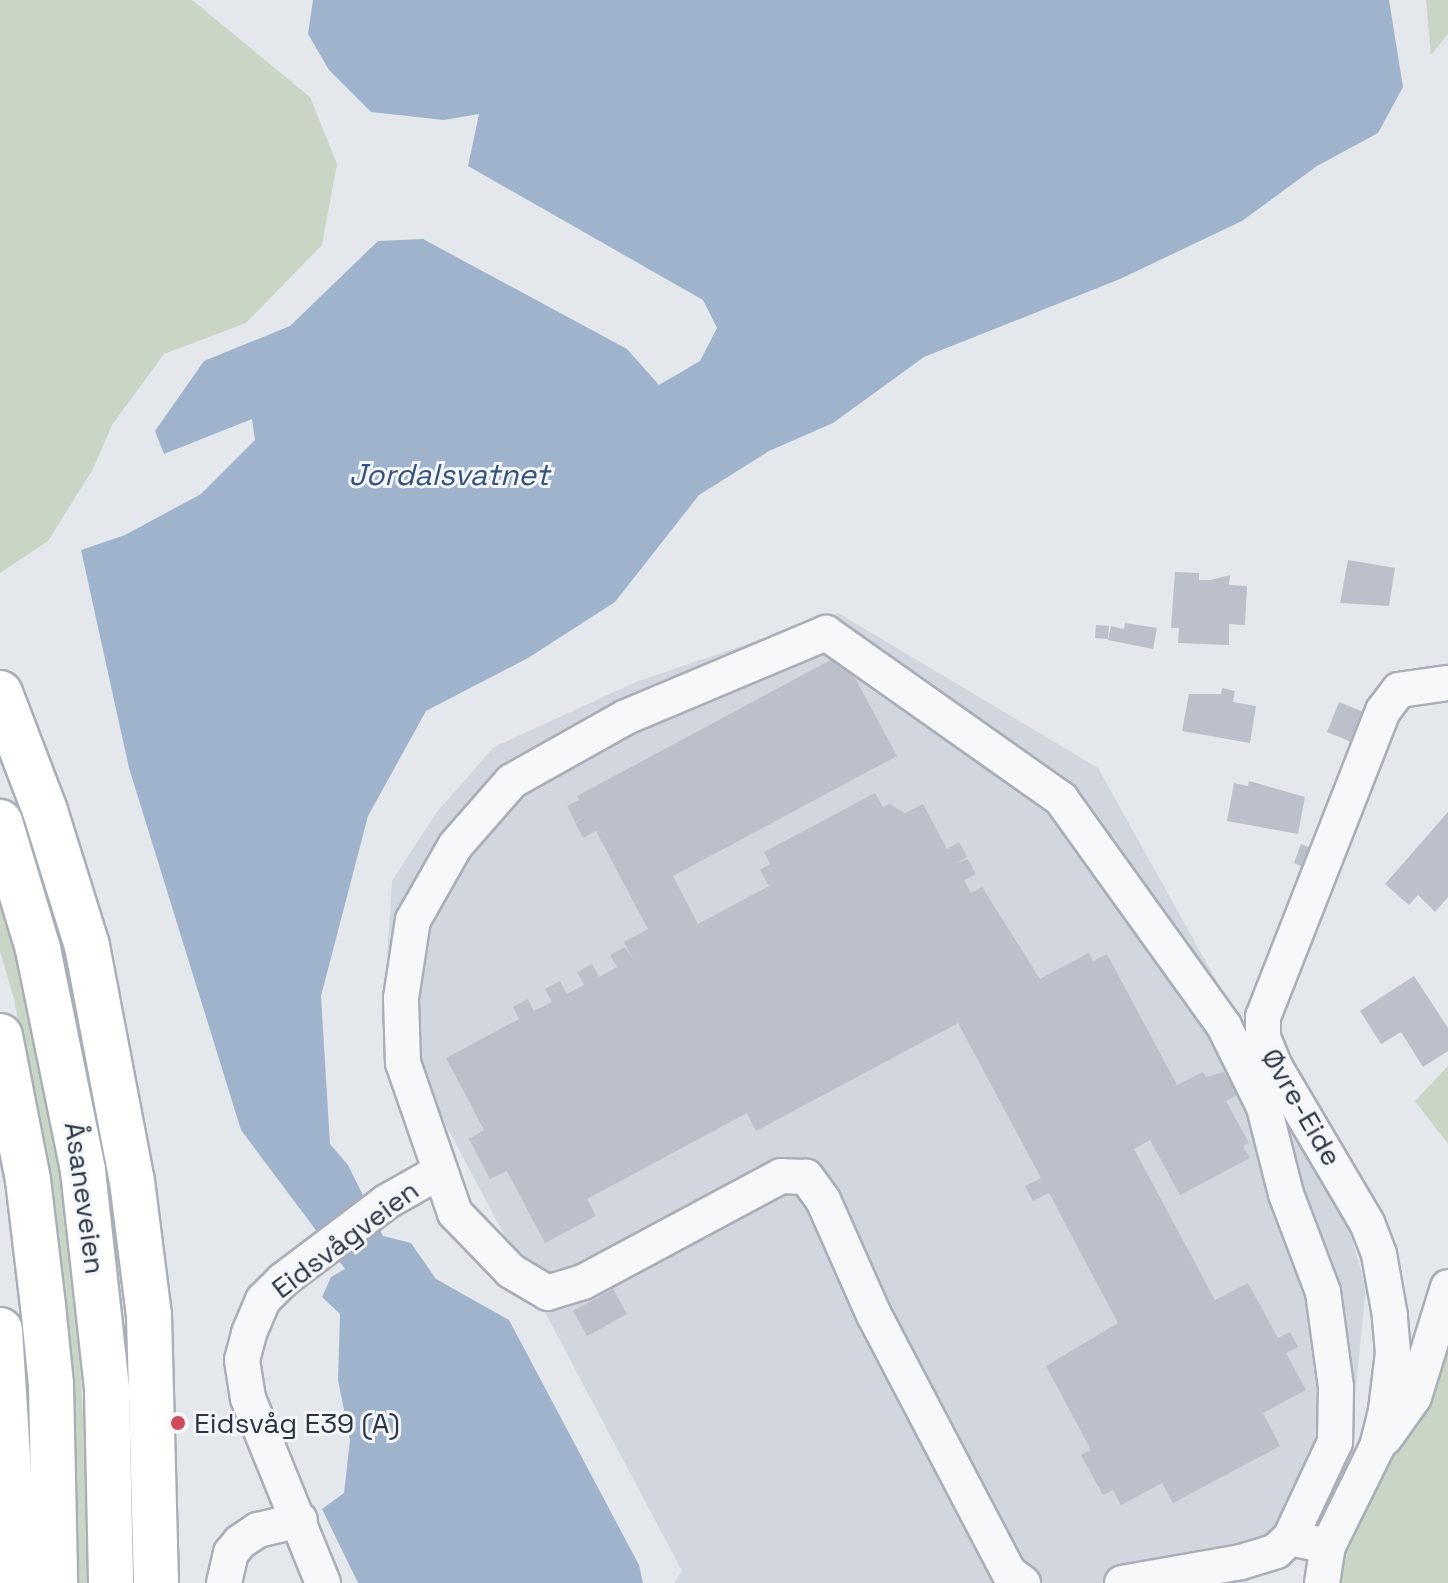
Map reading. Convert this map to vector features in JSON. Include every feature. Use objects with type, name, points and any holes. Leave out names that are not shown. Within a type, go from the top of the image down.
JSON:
[{"type":"highway","points":[[0,693],[45,811],[87,946],[132,1181],[149,1316],[156,1583]]},
{"type":"highway","name":"Åsaneveien","points":[[0,822],[38,949],[83,1171],[107,1389],[111,1583]]},
{"type":"highway","name":"Åsaneveien","points":[[0,1036],[28,1180],[46,1337],[55,1583]]},
{"type":"highway","points":[[0,1330],[16,1583]]},
{"type":"street","points":[[1023,1583],[1003,1562],[874,1315],[823,1200],[806,1177],[781,1176],[583,1282],[548,1293],[511,1271],[455,1213],[403,1063],[401,998],[413,920],[455,846],[512,781],[626,717],[826,633],[1061,799],[1224,1026],[1264,1107],[1286,1194],[1323,1292],[1336,1387],[1335,1442],[1290,1538],[1276,1551],[1241,1562],[1122,1583]]},
{"type":"street","name":"Øvre-Eide","points":[[1322,1583],[1328,1546],[1377,1447],[1393,1353],[1379,1254],[1354,1197],[1275,1067],[1263,1038],[1263,1017],[1383,711],[1399,690],[1448,683]]},
{"type":"street","name":"Eidsvågveien","points":[[323,1583],[300,1520],[261,1436],[242,1360],[263,1300],[312,1257],[386,1202],[439,1172]]},
{"type":"street","name":"Øvre-Eide","points":[[1377,1447],[1399,1424],[1414,1397],[1448,1287]]},
{"type":"street","points":[[224,1583],[231,1553],[240,1542],[258,1530],[300,1520]]},
{"type":"street","points":[[1290,1538],[1328,1546]]},
{"type":"shaded area","points":[[838,613],[1098,768],[1236,1016],[1332,1172],[1366,1287],[1349,1455],[1294,1554],[1244,1583],[674,1583],[682,1571],[384,1008],[392,881],[436,813],[494,747],[636,682]]},
{"type":"green space","points":[[0,0],[192,0],[310,97],[337,164],[322,245],[246,323],[164,354],[112,425],[93,469],[48,541],[0,573]]},
{"type":"green space","points":[[1426,0],[1448,0],[1448,34],[1431,55]]},
{"type":"green space","points":[[0,898],[33,1010],[74,1249],[92,1583],[74,1583],[51,1196],[14,999],[0,951]]},
{"type":"green space","points":[[1448,1066],[1448,1144],[1415,1101]]},
{"type":"green space","points":[[1448,1282],[1448,1583],[1307,1583]]},
{"type":"water","name":"Jordalsvatnet","points":[[313,0],[1389,0],[1403,87],[1378,133],[1317,166],[1242,221],[1120,279],[924,357],[833,423],[769,451],[699,495],[615,602],[528,658],[426,711],[368,816],[321,996],[330,1144],[348,1165],[383,1236],[411,1243],[436,1279],[509,1320],[639,1565],[643,1583],[358,1583],[322,1509],[344,1493],[350,1440],[338,1380],[340,1314],[322,1297],[331,1277],[345,1269],[241,1130],[129,768],[81,550],[125,535],[201,494],[255,440],[252,419],[164,454],[155,431],[204,361],[290,326],[378,241],[423,239],[627,349],[659,385],[700,361],[717,328],[703,300],[468,166],[479,114],[444,120],[371,112],[329,70],[308,34]]},
{"type":"building","points":[[1348,560],[1395,568],[1389,606],[1340,603]]},
{"type":"building","points":[[1175,572],[1199,573],[1199,580],[1230,575],[1229,585],[1247,586],[1245,625],[1229,624],[1229,645],[1178,643],[1179,628],[1171,628]]},
{"type":"building","points":[[1125,623],[1157,628],[1153,649],[1108,640],[1111,626],[1124,629]]},
{"type":"building","points":[[1096,625],[1109,626],[1108,639],[1095,638]]},
{"type":"building","points":[[842,654],[897,756],[673,876],[698,924],[769,886],[760,870],[770,864],[764,852],[875,793],[883,807],[889,804],[905,813],[923,804],[947,849],[959,842],[967,857],[955,864],[968,859],[976,874],[964,880],[971,893],[982,887],[1040,979],[1089,953],[1093,961],[1107,954],[1177,1085],[1203,1072],[1206,1077],[1224,1072],[1237,1095],[1226,1101],[1249,1143],[1243,1146],[1250,1158],[1180,1195],[1150,1140],[1134,1149],[1215,1300],[1248,1283],[1278,1338],[1290,1332],[1298,1347],[1286,1353],[1306,1390],[1263,1413],[1280,1446],[1173,1503],[1162,1483],[1121,1505],[1113,1490],[1103,1495],[1081,1455],[1091,1450],[1046,1366],[1118,1323],[1049,1193],[1033,1201],[1025,1186],[1041,1178],[958,1023],[756,1131],[747,1113],[587,1199],[596,1216],[545,1243],[507,1171],[490,1179],[469,1139],[484,1130],[446,1058],[519,1019],[513,1007],[528,999],[534,1011],[552,1002],[545,989],[560,981],[567,994],[584,985],[577,972],[592,964],[599,977],[617,967],[610,955],[625,947],[634,962],[624,942],[648,929],[596,831],[583,838],[575,823],[587,815],[575,822],[567,806],[579,800],[577,796]]},
{"type":"building","points":[[1222,688],[1235,691],[1233,702],[1256,706],[1250,743],[1182,731],[1189,694],[1221,694]]},
{"type":"building","points":[[1339,702],[1366,713],[1354,743],[1327,732]]},
{"type":"building","points":[[1249,781],[1305,797],[1298,834],[1227,821],[1234,783],[1248,786]]},
{"type":"building","points":[[1448,812],[1448,897],[1435,912],[1418,895],[1409,905],[1385,884]]},
{"type":"building","points":[[1301,844],[1318,851],[1310,870],[1294,863]]},
{"type":"building","points":[[1414,976],[1448,1028],[1448,1051],[1423,1067],[1401,1032],[1381,1044],[1360,1011]]},
{"type":"building","points":[[613,1289],[627,1314],[587,1336],[573,1311]]},
{"type":"place","name":"Eidsvåg E39 (A)","points":[[178,1423]]}]
